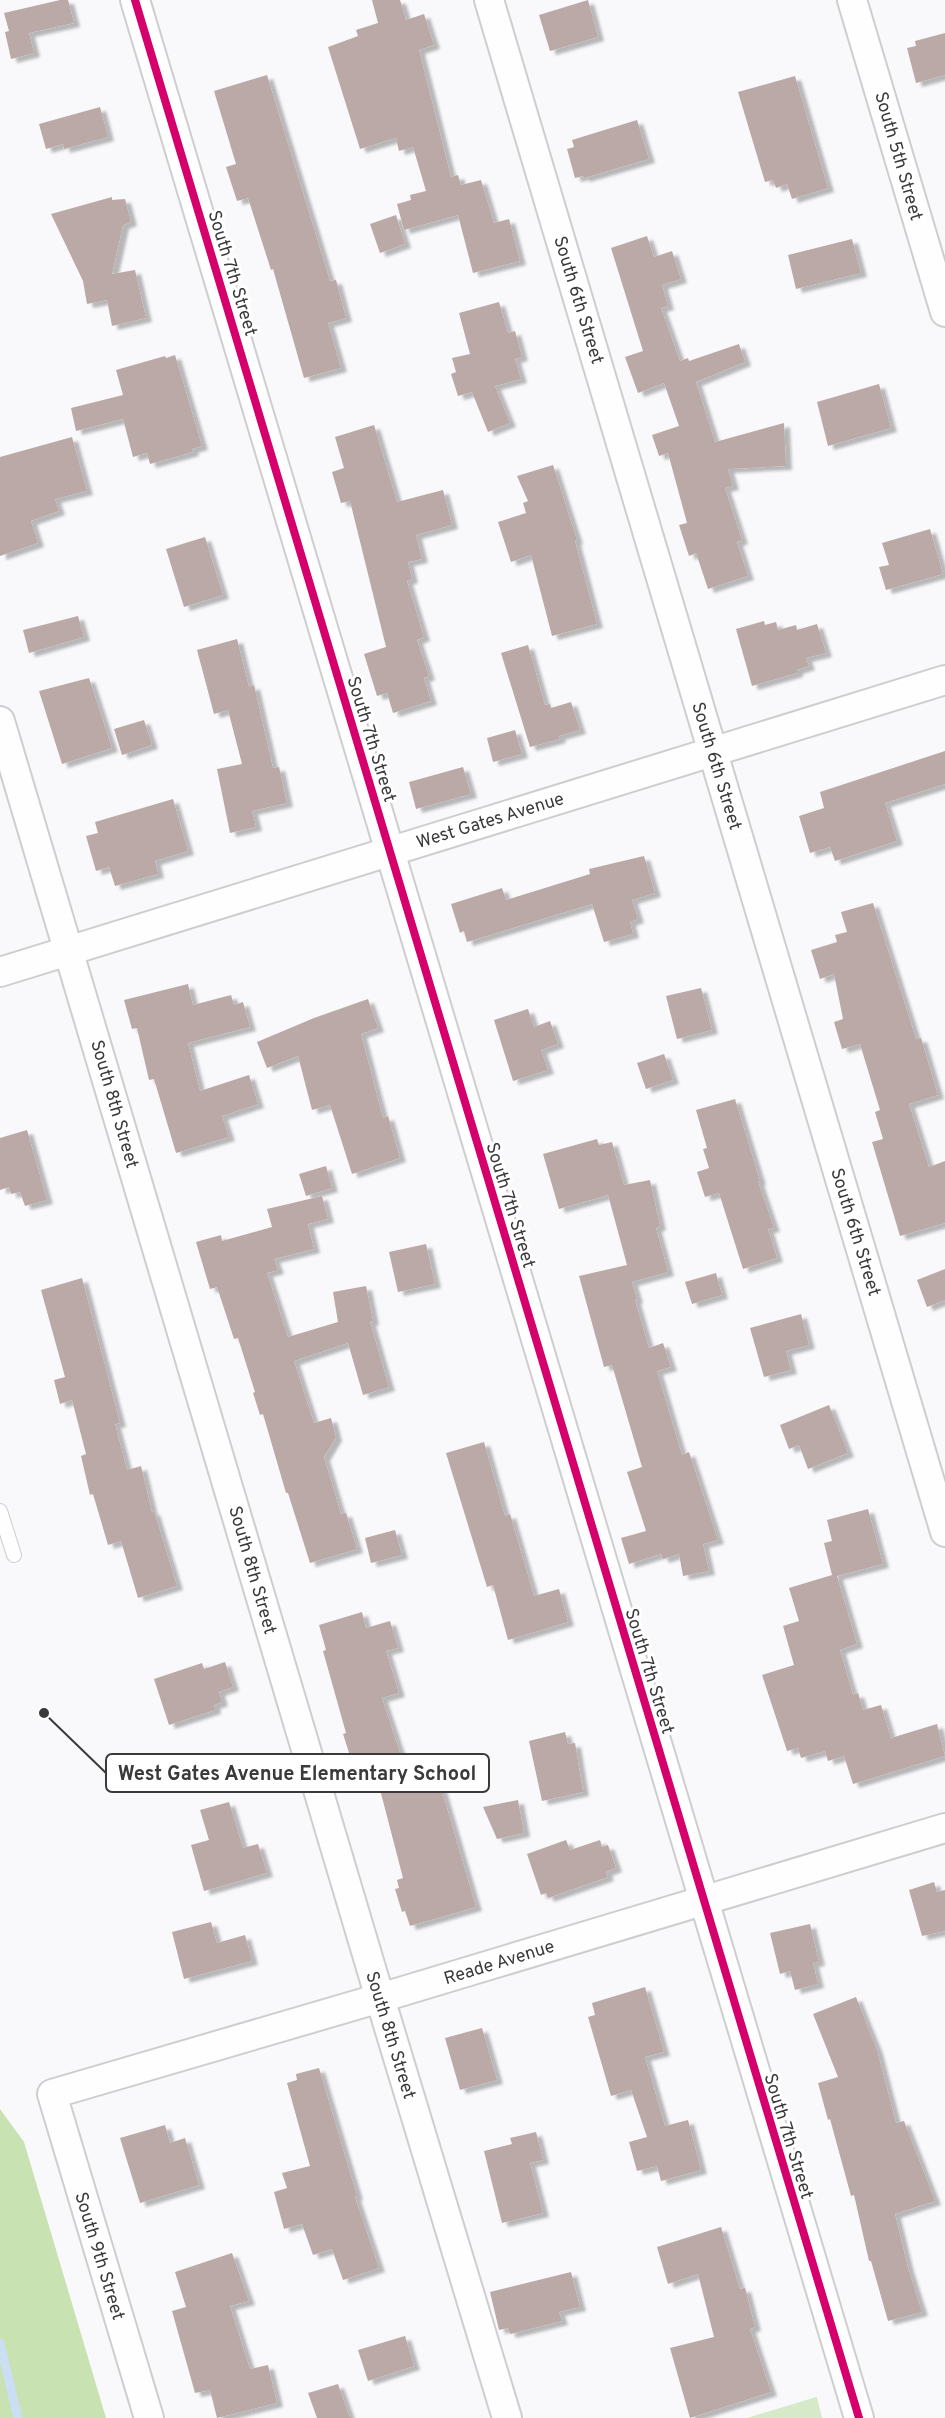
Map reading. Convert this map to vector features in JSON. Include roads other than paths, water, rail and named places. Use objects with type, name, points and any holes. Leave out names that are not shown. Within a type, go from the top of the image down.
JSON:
[{"type":"street","name":"South 7th Street","points":[[135,0],[859,2418]]},
{"type":"street","name":"South 6th Street","points":[[489,0],[945,1532]]},
{"type":"street","name":"South 5th Street","points":[[852,0],[945,312]]},
{"type":"street","name":"West Gates Avenue","points":[[0,972],[945,680]]},
{"type":"street","name":"South 8th Street","points":[[0,721],[507,2418]]},
{"type":"street","name":"Reade Avenue","points":[[52,2094],[945,1828]]},
{"type":"street","name":"South 9th Street","points":[[52,2094],[149,2418]]},
{"type":"lane","points":[[0,1511],[14,1555]]},
{"type":"waterway","points":[[0,2343],[18,2418]]},
{"type":"place","name":"West Gates Avenue Elementary School","points":[[44,1713]]}]
